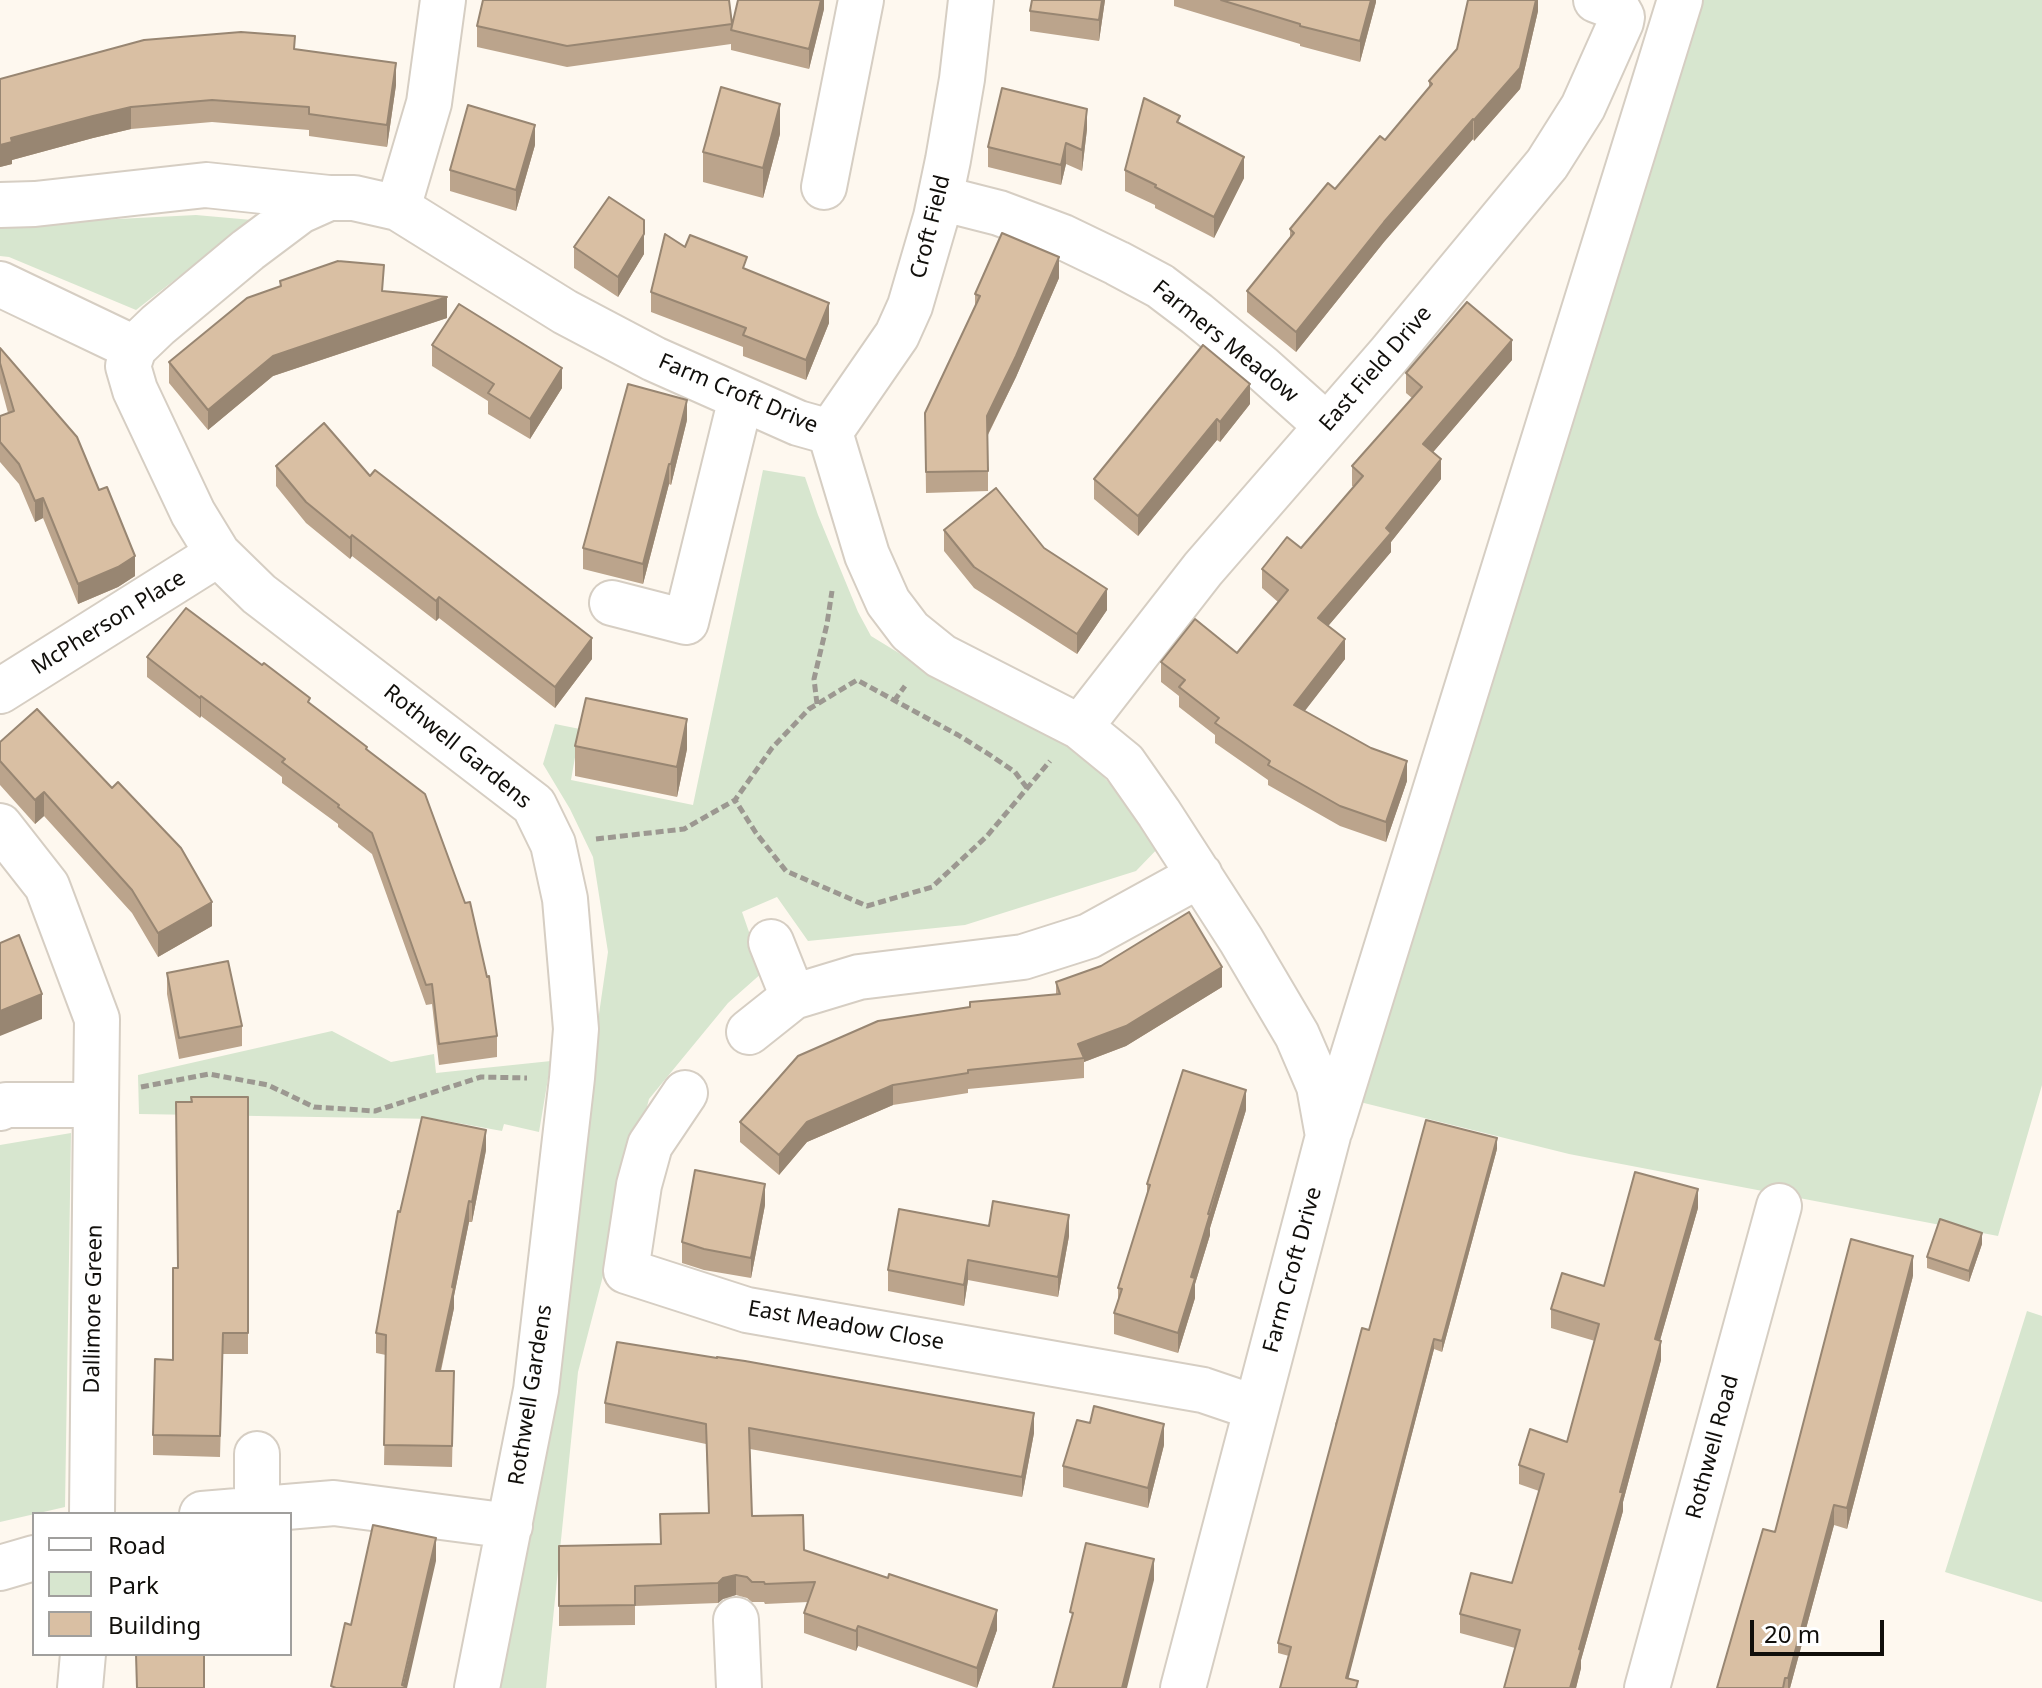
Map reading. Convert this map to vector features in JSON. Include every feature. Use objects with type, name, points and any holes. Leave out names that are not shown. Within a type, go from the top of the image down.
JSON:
[{"type":"street","points":[[398,208],[429,103],[443,0]]},
{"type":"street","points":[[824,187],[861,0]]},
{"type":"street","name":"Croft Field","points":[[830,432],[897,335],[910,306],[940,198],[962,79],[971,0]]},
{"type":"street","name":"East Field Drive","points":[[1080,727],[1203,569],[1547,164],[1597,80],[1622,17],[1617,8],[1596,0]]},
{"type":"street","points":[[1328,1136],[1680,0]]},
{"type":"street","name":"Farm Croft Drive","points":[[0,205],[206,185],[354,198],[398,208],[565,312],[654,359],[798,423],[830,432],[867,555],[888,602],[910,631],[941,656],[1080,727],[1124,763],[1200,875],[1297,1035],[1319,1086],[1328,1136],[1183,1688]]},
{"type":"street","points":[[0,284],[134,348],[248,250],[300,211],[329,198]]},
{"type":"street","name":"Farmers Meadow","points":[[940,198],[999,213],[1063,237],[1160,286],[1261,367],[1327,426]]},
{"type":"street","name":"Rothwell Gardens","points":[[134,348],[128,366],[135,390],[193,513],[218,554],[259,594],[534,805],[553,844],[565,899],[576,1029],[572,1078],[536,1390],[477,1688]]},
{"type":"street","points":[[612,603],[686,622],[741,398]]},
{"type":"street","name":"McPherson Place","points":[[0,691],[218,554]]},
{"type":"street","name":"Dallimore Green","points":[[0,826],[47,886],[97,1019],[92,1512]]},
{"type":"street","points":[[749,1032],[793,997],[859,977],[1023,957],[1089,936],[1200,875]]},
{"type":"street","points":[[771,942],[793,997]]},
{"type":"street","name":"East Meadow Close","points":[[685,1093],[650,1145],[639,1185],[626,1271],[747,1310],[1203,1390],[1256,1408]]},
{"type":"street","points":[[0,1108],[6,1105],[96,1105]]},
{"type":"street","name":"Rothwell Road","points":[[1647,1688],[1779,1206]]},
{"type":"street","points":[[257,1454],[257,1512],[334,1503],[510,1526]]},
{"type":"street","points":[[0,1568],[32,1559]]},
{"type":"street","points":[[736,1620],[739,1688]]},
{"type":"street","points":[[80,1688],[83,1656]]},
{"type":"path","points":[[817,704],[814,679],[833,586]]},
{"type":"path","points":[[553,844],[684,829],[735,800],[772,748],[809,709],[857,680],[990,755],[1015,772],[1027,788]]},
{"type":"path","points":[[735,800],[786,871],[867,906],[932,887],[987,836],[1080,727]]},
{"type":"path","points":[[96,1105],[143,1087],[209,1074],[268,1085],[314,1107],[375,1111],[481,1077],[572,1078]]},
{"type":"green space","points":[[1702,0],[2042,0],[2042,1085],[1998,1236],[1569,1154],[1360,1102]]},
{"type":"green space","points":[[196,215],[252,220],[136,310],[0,256],[0,225]]},
{"type":"green space","points":[[763,470],[805,477],[858,612],[871,636],[956,688],[1085,756],[1163,843],[1136,871],[965,925],[808,941],[777,897],[742,912],[763,972],[728,1003],[649,1099],[578,1372],[546,1688],[499,1688],[608,952],[593,857],[570,809],[543,764],[555,724],[580,729],[571,780],[693,805]]},
{"type":"green space","points":[[332,1031],[391,1062],[434,1054],[436,1073],[551,1061],[539,1132],[504,1124],[502,1131],[436,1119],[139,1114],[138,1075]]},
{"type":"green space","points":[[71,1133],[65,1507],[32,1512],[32,1515],[0,1522],[0,1145]]},
{"type":"green space","points":[[2027,1311],[2042,1316],[2042,1602],[1945,1572]]},
{"type":"building","points":[[483,0],[729,0],[732,24],[567,46],[477,26]]},
{"type":"building","points":[[738,0],[821,0],[809,49],[731,30]]},
{"type":"building","points":[[1032,0],[1102,0],[1099,20],[1030,11]]},
{"type":"building","points":[[1221,0],[1371,0],[1360,41],[1300,26]]},
{"type":"building","points":[[1468,0],[1536,0],[1520,68],[1384,222],[1296,332],[1247,291],[1294,233],[1290,229],[1328,183],[1335,189],[1380,136],[1385,140],[1432,84],[1429,81],[1457,49]]},
{"type":"building","points":[[241,32],[295,36],[294,49],[396,63],[387,125],[309,114],[309,107],[212,100],[131,107],[11,138],[12,142],[0,145],[0,79],[144,40]]},
{"type":"building","points":[[721,87],[780,104],[763,168],[703,152]]},
{"type":"building","points":[[1002,88],[1087,109],[1082,150],[1066,143],[1061,165],[988,147]]},
{"type":"building","points":[[1144,98],[1180,116],[1177,122],[1244,157],[1214,217],[1125,170]]},
{"type":"building","points":[[468,105],[535,125],[516,190],[450,170]]},
{"type":"building","points":[[609,197],[644,220],[644,234],[618,277],[574,247]]},
{"type":"building","points":[[1002,233],[1059,257],[987,416],[988,471],[926,472],[925,413],[980,296],[975,294]]},
{"type":"building","points":[[665,234],[685,247],[690,235],[747,257],[743,268],[829,303],[806,360],[743,335],[746,328],[651,292]]},
{"type":"building","points":[[338,261],[384,265],[382,291],[447,297],[273,356],[208,410],[169,362],[247,298],[281,286],[280,281]]},
{"type":"building","points":[[1467,302],[1512,340],[1423,444],[1441,459],[1386,528],[1391,533],[1318,618],[1345,639],[1294,705],[1371,748],[1407,761],[1386,822],[1340,806],[1268,765],[1270,761],[1215,723],[1219,718],[1179,687],[1185,680],[1161,662],[1195,619],[1237,653],[1288,590],[1262,569],[1287,537],[1301,548],[1363,476],[1352,466],[1422,387],[1406,373]]},
{"type":"building","points":[[459,304],[562,368],[530,419],[488,393],[494,384],[432,345]]},
{"type":"building","points":[[1203,345],[1250,384],[1220,422],[1217,419],[1138,516],[1094,479]]},
{"type":"building","points":[[0,348],[77,437],[99,490],[107,487],[135,556],[118,567],[78,584],[43,498],[35,501],[19,464],[0,442],[0,416],[14,411],[0,363]]},
{"type":"building","points":[[628,384],[687,400],[643,564],[583,548]]},
{"type":"building","points":[[324,423],[370,476],[375,470],[592,638],[555,687],[439,597],[436,601],[306,502],[276,466]]},
{"type":"building","points":[[996,488],[1044,548],[1107,589],[1077,634],[974,567],[944,530]]},
{"type":"building","points":[[186,608],[310,698],[308,702],[425,794],[465,903],[470,902],[489,976],[497,1036],[439,1044],[432,984],[426,985],[372,833],[282,762],[285,759],[147,657]]},
{"type":"building","points":[[586,698],[687,719],[677,767],[575,746]]},
{"type":"building","points":[[37,709],[112,788],[118,782],[181,848],[212,902],[158,933],[132,890],[44,792],[35,800],[0,761],[0,742]]},
{"type":"building","points":[[1189,912],[1222,967],[1126,1026],[1078,1044],[1084,1058],[968,1070],[968,1073],[893,1085],[807,1122],[779,1155],[740,1122],[798,1056],[878,1021],[970,1007],[970,1002],[1060,994],[1056,982],[1101,966]]},
{"type":"building","points":[[19,935],[42,994],[0,1011],[0,943]]},
{"type":"building","points":[[228,961],[242,1026],[179,1038],[167,973]]},
{"type":"building","points":[[1183,1070],[1246,1090],[1208,1214],[1191,1277],[1195,1278],[1178,1333],[1114,1313],[1122,1289],[1118,1288],[1150,1185],[1147,1184]]},
{"type":"building","points":[[191,1097],[248,1097],[248,1333],[223,1333],[220,1436],[153,1435],[155,1359],[173,1360],[173,1268],[178,1268],[176,1102],[192,1102]]},
{"type":"building","points":[[422,1117],[486,1130],[436,1371],[454,1371],[452,1446],[384,1445],[386,1335],[376,1333],[398,1211]]},
{"type":"building","points":[[1426,1120],[1497,1138],[1442,1341],[1434,1339],[1346,1678],[1358,1681],[1356,1688],[1280,1688],[1291,1647],[1278,1643],[1362,1328],[1369,1330]]},
{"type":"building","points":[[695,1170],[765,1184],[751,1258],[682,1242]]},
{"type":"building","points":[[1635,1172],[1698,1189],[1655,1339],[1661,1341],[1620,1492],[1623,1492],[1570,1688],[1504,1688],[1520,1630],[1460,1614],[1471,1573],[1512,1583],[1544,1474],[1519,1465],[1530,1429],[1567,1442],[1599,1324],[1551,1309],[1562,1273],[1604,1286]]},
{"type":"building","points":[[993,1201],[1069,1215],[1058,1277],[968,1260],[964,1285],[888,1270],[899,1209],[989,1226]]},
{"type":"building","points":[[1940,1219],[1982,1233],[1969,1271],[1927,1257]]},
{"type":"building","points":[[1851,1239],[1913,1256],[1847,1508],[1834,1505],[1783,1688],[1717,1688],[1763,1529],[1775,1532]]},
{"type":"building","points":[[617,1342],[745,1361],[1034,1413],[1022,1477],[749,1428],[752,1516],[803,1515],[804,1550],[997,1610],[977,1668],[858,1626],[856,1631],[804,1613],[815,1582],[765,1584],[736,1575],[723,1578],[718,1583],[635,1586],[635,1605],[559,1606],[559,1546],[661,1544],[660,1514],[709,1513],[706,1424],[605,1403]]},
{"type":"building","points":[[1094,1406],[1164,1424],[1148,1488],[1063,1466],[1077,1420],[1090,1423]]},
{"type":"building","points":[[373,1525],[436,1538],[402,1685],[405,1686],[336,1688],[331,1686],[345,1623],[351,1625]]},
{"type":"building","points":[[1086,1543],[1154,1559],[1122,1688],[1053,1688],[1073,1613],[1070,1612]]},
{"type":"building","points":[[136,1656],[204,1656],[204,1688],[137,1688]]}]
